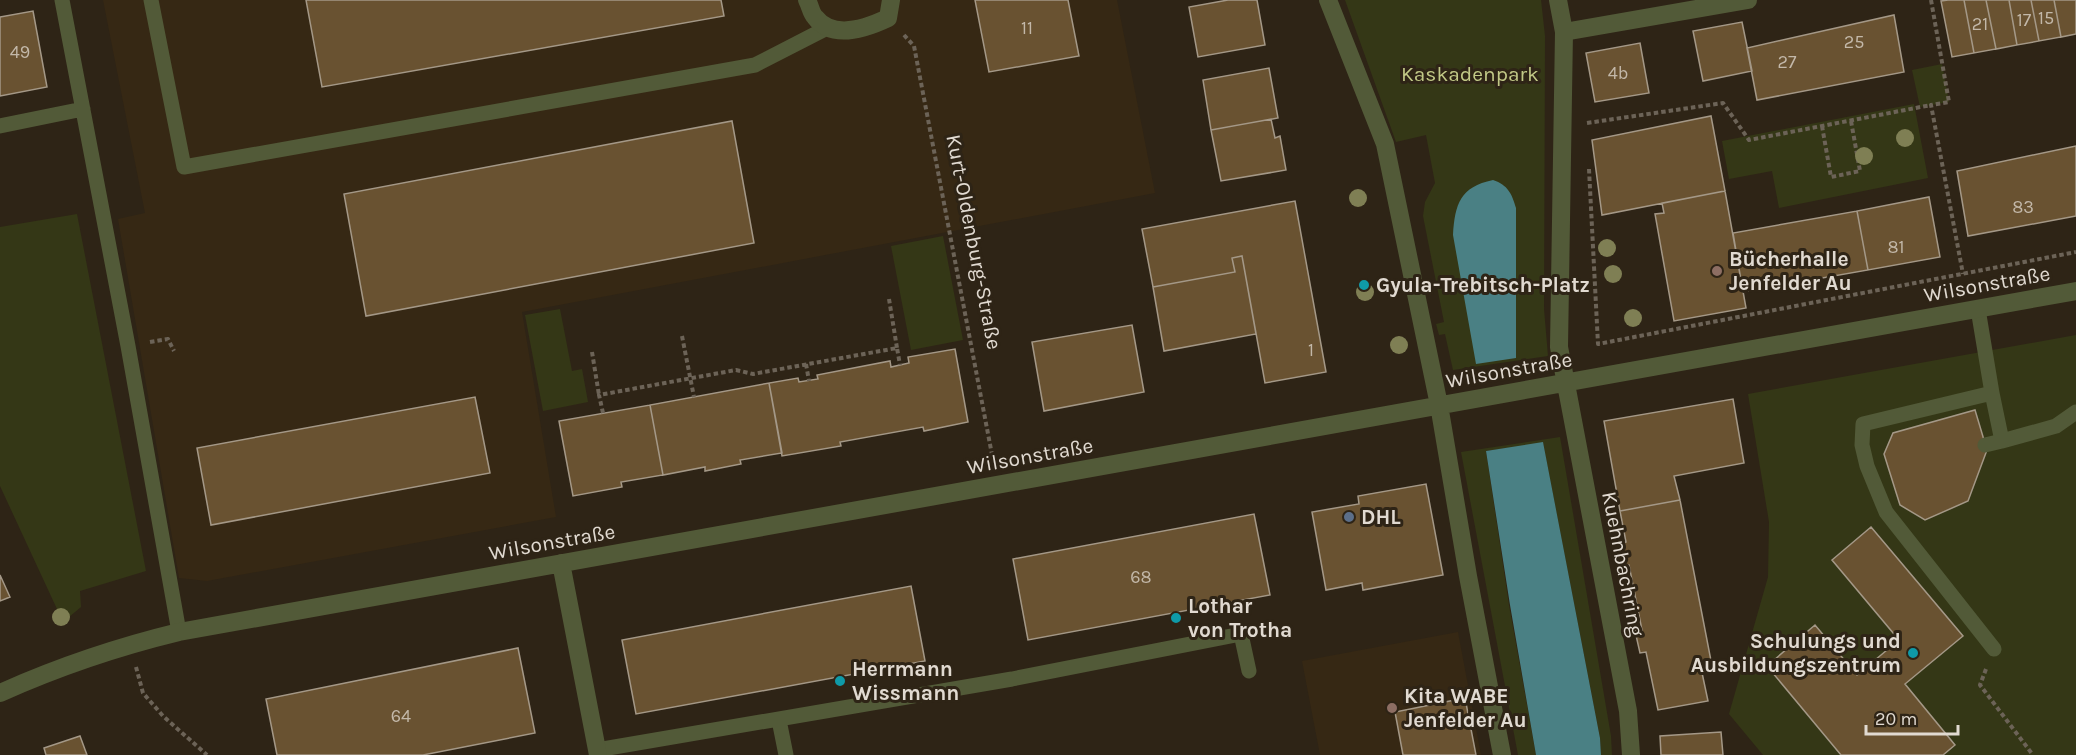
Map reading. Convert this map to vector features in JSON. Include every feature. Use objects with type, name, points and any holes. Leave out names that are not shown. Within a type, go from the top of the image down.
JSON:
[{"type":"street","points":[[807,0],[814,16],[827,28],[839,30],[867,28],[890,9]]},
{"type":"street","points":[[1328,0],[1384,144],[1439,405],[1502,755]]},
{"type":"street","points":[[1558,0],[1564,32],[1559,347],[1567,382]]},
{"type":"street","points":[[1564,32],[1748,0]]},
{"type":"street","name":"Wilsonstraße","points":[[0,693],[59,668],[129,644],[179,632],[2076,291]]},
{"type":"street","name":"Kuehnbachring","points":[[1567,382],[1628,711],[1631,755]]},
{"type":"street","points":[[561,563],[597,753]]},
{"type":"lane","points":[[62,0],[128,346],[179,632]]},
{"type":"lane","points":[[151,0],[184,167],[755,65],[827,28]]},
{"type":"lane","points":[[0,126],[83,109]]},
{"type":"lane","points":[[1978,309],[2001,441]]},
{"type":"lane","points":[[1992,393],[1863,424],[1862,445],[1867,466],[1886,512],[1994,649]]},
{"type":"lane","points":[[1985,445],[2056,426],[2076,412]]},
{"type":"lane","points":[[597,753],[1012,679],[1241,634],[1249,671]]},
{"type":"lane","points":[[779,720],[786,755]]},
{"type":"path","points":[[1587,134],[1587,122],[1723,103],[1749,140],[1949,102],[1931,0]]},
{"type":"path","name":"Kurt-Oldenburg-Straße","points":[[890,9],[914,46],[998,484]]},
{"type":"path","points":[[1931,105],[1963,274]]},
{"type":"path","points":[[1822,126],[1831,177],[1860,171],[1851,121]]},
{"type":"path","points":[[1588,157],[1598,344],[2076,252]]},
{"type":"path","points":[[889,298],[900,365]]},
{"type":"path","points":[[682,336],[694,397]]},
{"type":"path","points":[[599,395],[736,370],[753,374],[897,348]]},
{"type":"path","points":[[592,352],[603,413]]},
{"type":"path","points":[[806,364],[809,381]]},
{"type":"path","points":[[129,644],[143,693],[163,716],[207,755]]},
{"type":"path","points":[[1994,649],[1980,685],[2033,755]]},
{"type":"shaded area","points":[[103,0],[1117,0],[1155,193],[522,312],[556,517],[207,581],[179,578],[118,219],[145,213]]},
{"type":"shaded area","name":"Kita WABE Jenfelder Au","points":[[1458,632],[1481,755],[1320,755],[1302,661]]},
{"type":"green space","name":"Kaskadenpark","points":[[1345,0],[1541,0],[1545,36],[1544,309],[1548,356],[1453,370],[1445,334],[1439,335],[1436,324],[1444,322],[1423,216],[1425,202],[1435,183],[1426,135],[1396,142]]},
{"type":"green space","points":[[1942,64],[1949,102],[1920,107],[1912,70]]},
{"type":"green space","points":[[1914,104],[1928,178],[1779,208],[1772,171],[1729,179],[1722,141]]},
{"type":"green space","points":[[77,214],[146,571],[80,591],[81,607],[63,622],[0,486],[0,227]]},
{"type":"green space","points":[[943,236],[963,340],[911,350],[891,246]]},
{"type":"green space","points":[[560,309],[572,371],[582,369],[588,402],[543,411],[525,315]]},
{"type":"green space","points":[[2076,335],[2076,755],[1763,755],[1729,714],[1768,577],[1769,522],[1748,394]]},
{"type":"green space","points":[[1560,437],[1611,736],[1612,755],[1601,755],[1600,738],[1543,443],[1486,451],[1509,605],[1536,755],[1518,755],[1461,452]]},
{"type":"water","points":[[1493,180],[1509,191],[1516,208],[1516,358],[1476,364],[1453,235],[1454,224],[1461,198],[1466,192]]},
{"type":"water","points":[[1543,442],[1600,738],[1601,755],[1536,755],[1486,451]]},
{"type":"building","points":[[306,0],[721,0],[724,16],[322,87]]},
{"type":"building","points":[[975,0],[1068,0],[1079,56],[989,72]]},
{"type":"building","points":[[1228,0],[1257,0],[1265,45],[1198,57],[1189,7]]},
{"type":"building","points":[[1964,0],[1974,53],[1952,57],[1941,1]]},
{"type":"building","points":[[1964,0],[1986,0],[1996,49],[1974,53]]},
{"type":"building","points":[[1986,0],[2009,0],[2017,45],[1996,49]]},
{"type":"building","points":[[2009,0],[2031,0],[2039,41],[2017,45]]},
{"type":"building","points":[[2031,0],[2054,0],[2061,37],[2039,41]]},
{"type":"building","points":[[2054,0],[2076,0],[2076,34],[2061,37]]},
{"type":"building","points":[[33,11],[47,87],[0,96],[0,17]]},
{"type":"building","points":[[1894,15],[1904,72],[1757,100],[1747,48]]},
{"type":"building","points":[[1742,22],[1752,71],[1703,81],[1693,31]]},
{"type":"building","points":[[1640,43],[1649,93],[1595,102],[1586,53]]},
{"type":"building","points":[[1269,68],[1278,118],[1211,130],[1203,80]]},
{"type":"building","points":[[1711,116],[1725,191],[1602,215],[1592,140]]},
{"type":"building","points":[[1271,119],[1275,138],[1280,136],[1286,170],[1221,181],[1211,130]]},
{"type":"building","points":[[732,121],[754,243],[366,316],[344,194]]},
{"type":"building","points":[[2076,146],[2076,216],[1968,236],[1957,171]]},
{"type":"building","points":[[1725,191],[1746,308],[1674,321],[1655,214],[1664,213],[1662,203]]},
{"type":"building","points":[[1929,197],[1940,257],[1868,270],[1857,211]]},
{"type":"building","points":[[1295,201],[1326,372],[1265,383],[1242,256],[1232,258],[1235,272],[1153,287],[1142,229]]},
{"type":"building","points":[[1857,211],[1868,270],[1743,292],[1733,233]]},
{"type":"building","points":[[1242,256],[1256,334],[1164,351],[1153,287],[1235,272],[1232,258]]},
{"type":"building","points":[[1132,325],[1144,392],[1044,411],[1032,342]]},
{"type":"building","points":[[955,349],[968,422],[924,431],[923,427],[840,442],[841,446],[782,456],[769,383],[798,378],[799,382],[818,379],[817,375],[890,361],[891,367],[909,363],[908,357]]},
{"type":"building","points":[[769,383],[782,453],[740,460],[741,464],[705,471],[705,467],[663,475],[650,405]]},
{"type":"building","points":[[475,397],[490,473],[211,525],[197,448]]},
{"type":"building","points":[[1733,399],[1744,463],[1674,476],[1680,500],[1620,511],[1604,421]]},
{"type":"building","points":[[650,405],[663,475],[621,482],[622,487],[573,496],[559,421]]},
{"type":"building","points":[[1975,410],[1987,450],[1968,501],[1925,520],[1900,505],[1884,454],[1893,433]]},
{"type":"building","points":[[1426,484],[1443,575],[1363,590],[1362,583],[1326,590],[1312,512],[1359,504],[1358,496]]},
{"type":"building","points":[[1680,500],[1712,666],[1701,668],[1708,701],[1658,710],[1646,652],[1640,653],[1635,631],[1642,630],[1629,565],[1623,566],[1619,544],[1626,542],[1620,511]]},
{"type":"building","points":[[1254,514],[1270,595],[1028,640],[1013,559]]},
{"type":"building","name":"Schulungs und Ausbildungszentrum","points":[[1871,527],[1963,636],[1905,684],[1955,745],[1943,755],[1841,755],[1767,666],[1815,625],[1857,675],[1899,640],[1832,560]]},
{"type":"building","points":[[0,575],[10,597],[0,601]]},
{"type":"building","points":[[911,586],[925,661],[636,714],[622,640]]},
{"type":"building","points":[[518,648],[535,733],[423,755],[277,755],[266,699]]},
{"type":"building","points":[[1465,698],[1476,755],[1403,755],[1395,712]]},
{"type":"building","points":[[1721,732],[1723,755],[1661,755],[1660,736]]},
{"type":"building","points":[[80,736],[87,755],[46,755],[44,748]]},
{"type":"place","name":"Bücherhalle Jenfelder Au","points":[[1717,271]]},
{"type":"place","name":"Gyula-Trebitsch-Platz","points":[[1364,285]]},
{"type":"place","name":"DHL","points":[[1349,517]]},
{"type":"place","name":"Lothar von Trotha","points":[[1176,618]]},
{"type":"place","name":"Schulungs und Ausbildungszentrum","points":[[1913,653]]},
{"type":"place","name":"Herrmann Wissmann","points":[[840,681]]},
{"type":"place","name":"Kita WABE Jenfelder Au","points":[[1392,708]]}]
